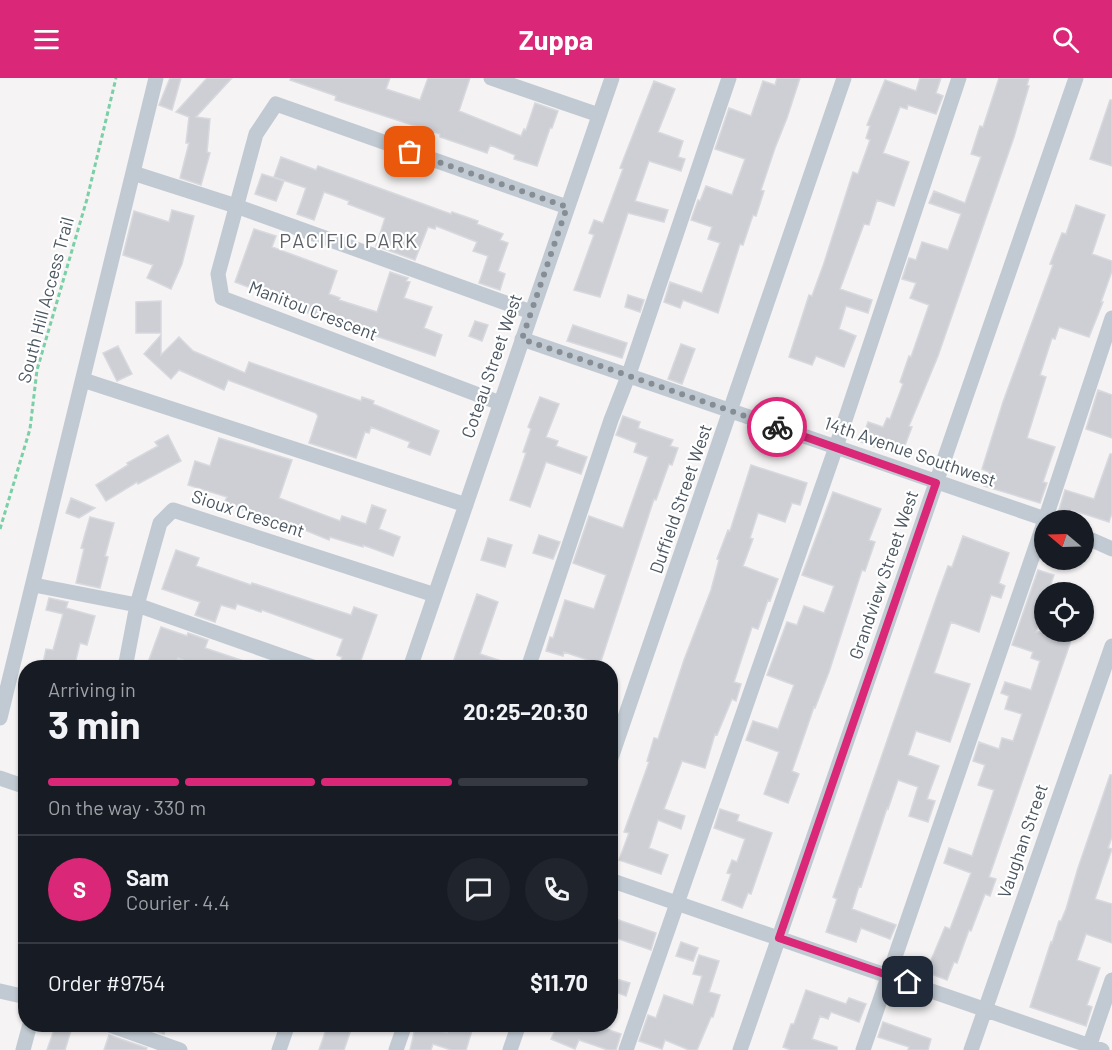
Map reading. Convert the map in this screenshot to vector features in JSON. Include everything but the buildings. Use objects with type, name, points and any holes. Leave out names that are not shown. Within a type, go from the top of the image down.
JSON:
[{"type":"street","points":[[0,718],[156,78]]},
{"type":"street","points":[[491,78],[599,115]]},
{"type":"street","name":"Coteau Street West","points":[[413,660],[612,78]]},
{"type":"street","points":[[531,660],[610,420],[629,374],[729,78]]},
{"type":"street","name":"Duffield Street West","points":[[618,738],[844,78]]},
{"type":"street","points":[[626,1050],[836,447],[959,78]]},
{"type":"street","name":"Grandview Street West","points":[[740,1050],[1076,78]]},
{"type":"street","name":"Manitou Crescent","points":[[500,403],[222,298],[218,274],[256,134],[276,104],[567,207]]},
{"type":"street","points":[[133,174],[236,206],[531,312]]},
{"type":"street","points":[[1049,510],[1112,318]]},
{"type":"street","name":"14th Avenue Southwest","points":[[522,339],[629,374],[731,412],[1034,517]]},
{"type":"street","points":[[82,380],[465,505]]},
{"type":"street","name":"Sioux Crescent","points":[[127,660],[137,605],[160,523],[173,510],[435,595]]},
{"type":"street","points":[[1094,541],[1112,549]]},
{"type":"street","points":[[863,1050],[1034,553]]},
{"type":"street","points":[[34,585],[137,605],[293,660]]},
{"type":"street","name":"Vaughan Street","points":[[971,1050],[1112,646]]},
{"type":"street","points":[[0,778],[18,784]]},
{"type":"street","points":[[618,883],[986,1008],[1093,1048],[1112,980]]},
{"type":"street","points":[[0,991],[18,995]]},
{"type":"street","points":[[23,1050],[28,1032]]},
{"type":"street","points":[[129,1032],[180,1050]]},
{"type":"street","points":[[279,1050],[285,1032]]},
{"type":"street","points":[[396,1050],[402,1032]]},
{"type":"street","points":[[510,1050],[516,1032]]},
{"type":"path","name":"South Hill Access Trail","points":[[0,529],[30,429],[37,370],[87,199],[116,78]]},
{"type":"way so far","points":[[410,152],[567,207],[522,339],[629,374],[777,427]]},
{"type":"district","name":"PACIFIC PARK","points":[[349,241]]},
{"type":"route","points":[[777,427],[936,483],[779,938],[908,982]]}]
